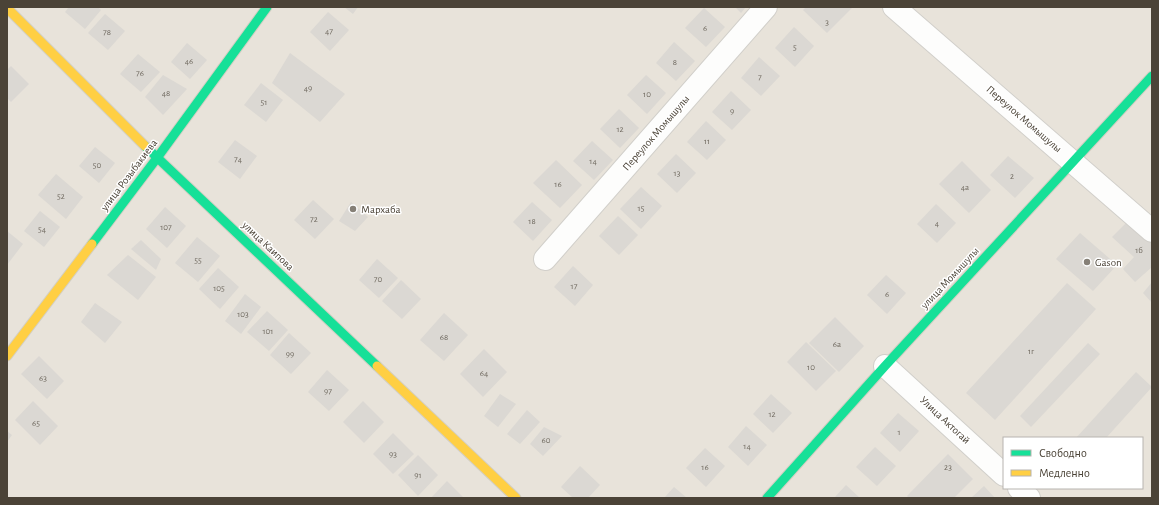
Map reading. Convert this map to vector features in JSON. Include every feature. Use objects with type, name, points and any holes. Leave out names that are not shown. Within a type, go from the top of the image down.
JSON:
[{"type":"street","name":"улица Розыбакиева","points":[[7,356],[157,158],[267,7]]},
{"type":"street","name":"Переулок Момышулы","points":[[546,259],[766,7]]},
{"type":"street","name":"Переулок Момышулы","points":[[894,7],[1152,231]]},
{"type":"street","name":"улица Каипова","points":[[7,8],[157,158],[516,498]]},
{"type":"street","name":"улица Момышулы","points":[[767,498],[885,366],[1152,76]]},
{"type":"street","name":"Улица Актогай","points":[[885,366],[1003,474]]},
{"type":"street","points":[[1019,489],[1029,498]]},
{"type":"shaded area","points":[[7,7],[1152,7],[1152,498],[7,498]]},
{"type":"building","points":[[69,7],[98,7],[101,10],[85,29],[65,12]]},
{"type":"building","points":[[344,7],[358,7],[353,14]]},
{"type":"building","points":[[735,7],[746,7],[741,13]]},
{"type":"building","points":[[806,7],[852,8],[827,33],[803,10]]},
{"type":"building","points":[[704,8],[725,27],[706,47],[685,28]]},
{"type":"building","points":[[328,12],[349,30],[330,51],[310,32]]},
{"type":"building","points":[[105,14],[125,31],[108,50],[88,33]]},
{"type":"building","points":[[794,27],[814,46],[795,67],[775,48]]},
{"type":"building","points":[[674,42],[695,61],[676,81],[656,63]]},
{"type":"building","points":[[187,43],[207,60],[190,79],[171,62]]},
{"type":"building","points":[[290,53],[345,94],[320,122],[272,83]]},
{"type":"building","points":[[138,54],[160,72],[141,92],[120,74]]},
{"type":"building","points":[[759,57],[780,76],[761,96],[741,78]]},
{"type":"building","points":[[11,66],[29,84],[11,102],[7,98],[7,70]]},
{"type":"building","points":[[163,75],[187,89],[163,115],[145,97]]},
{"type":"building","points":[[646,75],[666,93],[647,114],[627,95]]},
{"type":"building","points":[[261,83],[283,100],[266,122],[244,105]]},
{"type":"building","points":[[731,91],[751,110],[732,130],[712,112]]},
{"type":"building","points":[[619,109],[639,128],[620,148],[600,129]]},
{"type":"building","points":[[706,121],[726,140],[707,160],[687,142]]},
{"type":"building","points":[[235,140],[257,156],[240,179],[218,162]]},
{"type":"building","points":[[592,141],[613,160],[594,180],[573,161]]},
{"type":"building","points":[[95,147],[115,163],[99,183],[79,166]]},
{"type":"building","points":[[676,154],[696,173],[677,193],[657,174]]},
{"type":"building","points":[[1008,156],[1034,178],[1015,198],[990,175]]},
{"type":"building","points":[[556,160],[582,185],[560,208],[533,183]]},
{"type":"building","points":[[962,161],[991,190],[969,213],[939,184]]},
{"type":"building","points":[[56,174],[83,197],[66,219],[38,195]]},
{"type":"building","points":[[641,187],[662,206],[641,229],[620,209]]},
{"type":"building","points":[[313,200],[334,219],[315,239],[294,220]]},
{"type":"building","name":"Мархаба","points":[[351,202],[368,217],[355,231],[339,221]]},
{"type":"building","points":[[532,202],[552,220],[533,241],[513,222]]},
{"type":"building","points":[[936,204],[956,223],[937,243],[917,224]]},
{"type":"building","points":[[165,207],[186,226],[167,248],[146,229]]},
{"type":"building","points":[[40,211],[60,227],[44,247],[24,231]]},
{"type":"building","points":[[618,216],[638,235],[619,255],[599,236]]},
{"type":"building","points":[[1129,220],[1152,244],[1152,267],[1135,282],[1123,269],[1134,257],[1112,237]]},
{"type":"building","points":[[7,231],[23,244],[7,265]]},
{"type":"building","name":"Gason","points":[[1080,233],[1117,265],[1093,291],[1056,259]]},
{"type":"building","points":[[197,237],[220,256],[198,282],[175,263]]},
{"type":"building","points":[[141,240],[161,259],[156,270],[131,249]]},
{"type":"building","points":[[128,255],[156,277],[138,300],[107,275]]},
{"type":"building","points":[[377,259],[398,278],[379,298],[359,280]]},
{"type":"building","points":[[573,266],[593,285],[575,306],[554,287]]},
{"type":"building","points":[[218,268],[239,287],[220,309],[199,289]]},
{"type":"building","points":[[886,275],[906,293],[887,314],[867,295]]},
{"type":"building","points":[[401,280],[421,299],[402,319],[382,301]]},
{"type":"building","points":[[1152,282],[1152,303],[1143,293]]},
{"type":"building","points":[[1067,283],[1096,309],[995,420],[966,393]]},
{"type":"building","points":[[245,294],[261,307],[241,334],[225,321]]},
{"type":"building","points":[[95,303],[122,322],[105,343],[81,322]]},
{"type":"building","points":[[267,311],[288,330],[269,351],[247,332]]},
{"type":"building","points":[[444,313],[468,335],[444,361],[420,340]]},
{"type":"building","points":[[835,317],[864,346],[839,372],[809,343]]},
{"type":"building","points":[[289,333],[311,353],[291,374],[270,355]]},
{"type":"building","points":[[806,342],[836,371],[816,391],[787,362]]},
{"type":"building","points":[[1088,343],[1100,354],[1031,427],[1020,416]]},
{"type":"building","points":[[484,349],[507,372],[483,397],[460,374]]},
{"type":"building","points":[[39,356],[64,381],[47,399],[21,374]]},
{"type":"building","points":[[327,370],[349,390],[329,411],[308,392]]},
{"type":"building","points":[[1136,372],[1152,387],[1107,437],[1077,437]]},
{"type":"building","points":[[500,394],[516,404],[498,427],[484,416]]},
{"type":"building","points":[[771,394],[792,413],[773,433],[753,414]]},
{"type":"building","points":[[33,401],[58,426],[40,445],[15,420]]},
{"type":"building","points":[[363,401],[384,422],[364,443],[343,422]]},
{"type":"building","points":[[527,410],[540,422],[520,444],[507,434]]},
{"type":"building","points":[[898,413],[919,431],[900,452],[880,433]]},
{"type":"building","points":[[746,426],[767,445],[748,466],[728,447]]},
{"type":"building","points":[[544,427],[562,436],[543,456],[530,444]]},
{"type":"building","points":[[7,431],[12,435],[7,442]]},
{"type":"building","points":[[393,433],[414,454],[393,474],[373,454]]},
{"type":"building","points":[[875,447],[896,466],[877,486],[856,467]]},
{"type":"building","points":[[705,448],[725,466],[706,487],[686,468]]},
{"type":"building","points":[[948,454],[973,479],[954,498],[909,498],[907,496]]},
{"type":"building","points":[[418,455],[438,475],[418,496],[398,475]]},
{"type":"building","points":[[580,466],[600,485],[588,498],[573,498],[561,487]]},
{"type":"building","points":[[447,481],[464,498],[431,498]]},
{"type":"building","points":[[846,485],[860,498],[834,498]]},
{"type":"building","points":[[984,486],[995,498],[971,498]]},
{"type":"building","points":[[674,487],[687,498],[664,498]]},
{"type":"traffic: fast","points":[[92,244],[157,158],[267,7]]},
{"type":"traffic: fast","points":[[767,498],[885,366],[1152,76]]},
{"type":"traffic: fast","points":[[145,146],[377,366]]},
{"type":"traffic: slow","points":[[7,8],[145,146]]},
{"type":"traffic: slow","points":[[7,356],[92,244]]},
{"type":"traffic: slow","points":[[377,366],[516,498]]},
{"type":"place","name":"Мархаба","points":[[353,209]]},
{"type":"place","name":"Gason","points":[[1087,262]]}]
